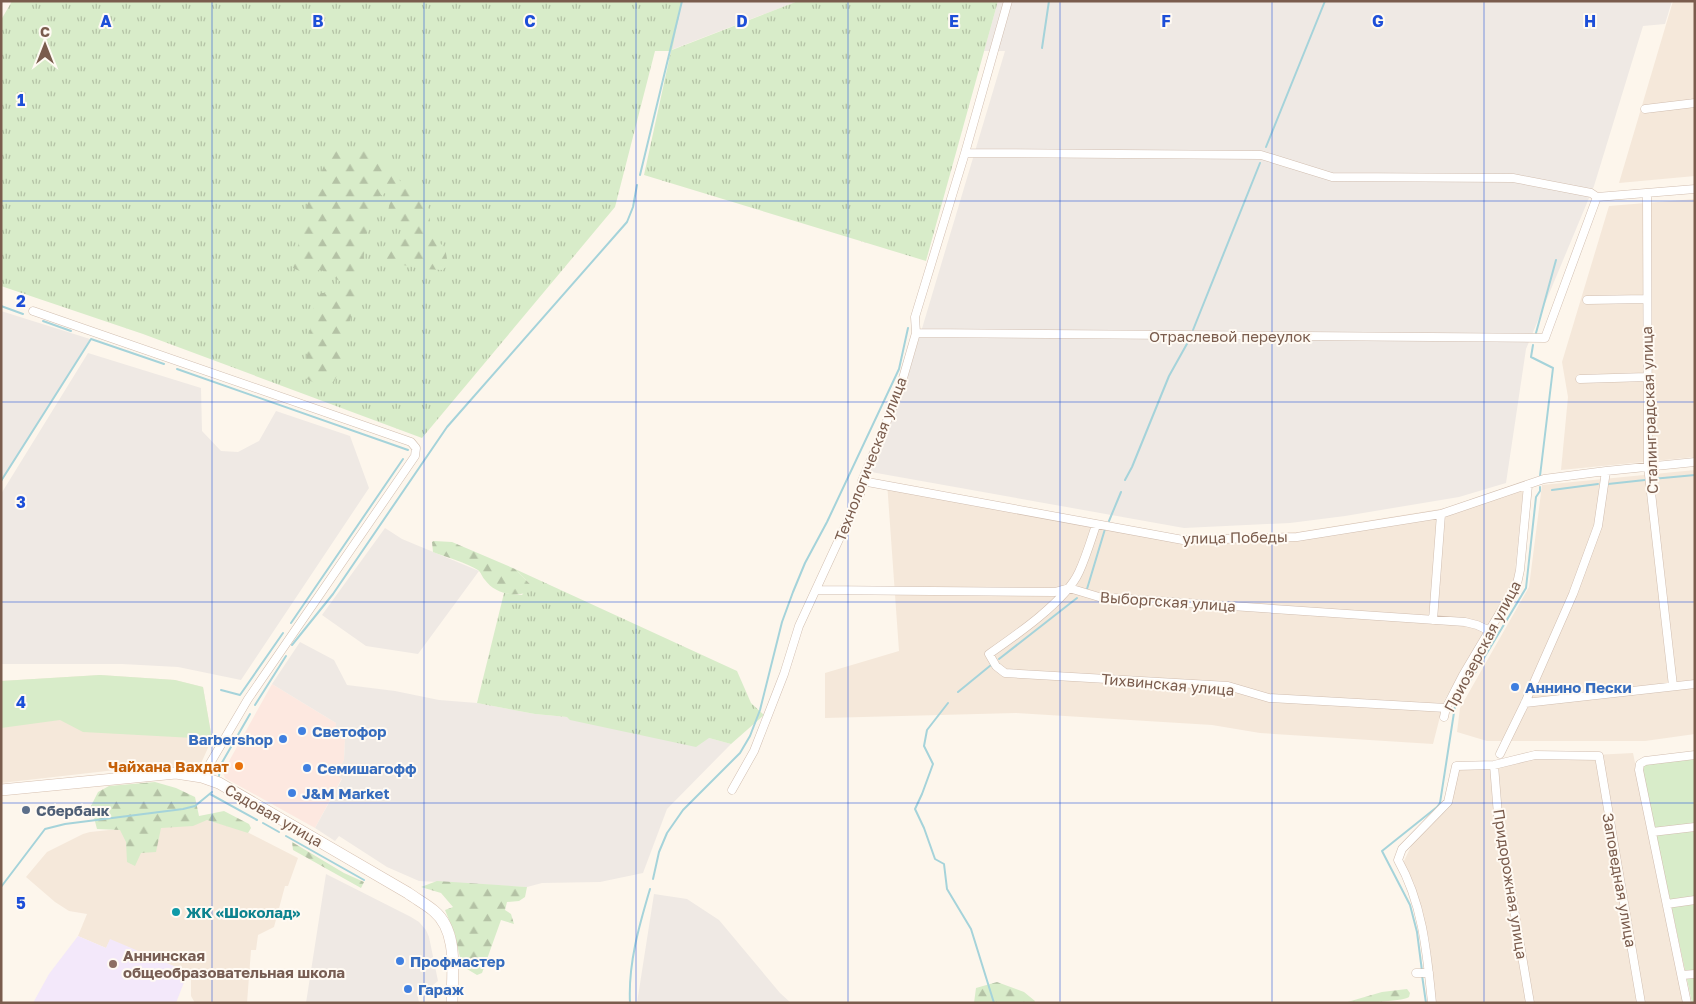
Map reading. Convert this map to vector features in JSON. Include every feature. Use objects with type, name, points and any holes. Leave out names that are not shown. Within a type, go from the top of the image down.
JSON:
[{"type":"main road","name":"Садовая улица","points":[[1,790],[162,774],[202,776],[219,783],[408,893],[434,911],[447,928],[450,938],[452,1003]]},
{"type":"street","name":"Технологическая улица","points":[[732,790],[754,751],[781,683],[799,626],[860,494],[862,481],[899,392],[916,333],[915,317],[965,153],[1008,1]]},
{"type":"street","points":[[1645,109],[1695,103]]},
{"type":"street","points":[[965,153],[1261,155],[1332,177],[1513,178],[1591,193],[1597,197],[1695,188]]},
{"type":"street","name":"Сталинградская улица","points":[[1647,193],[1648,466],[1673,686]]},
{"type":"street","name":"Отраслевой переулок","points":[[916,333],[1545,338],[1597,197]]},
{"type":"street","points":[[1588,300],[1646,299]]},
{"type":"street","points":[[32,311],[411,442],[416,448],[415,456],[244,705],[202,776]]},
{"type":"street","points":[[1580,379],[1647,377]]},
{"type":"street","name":"улица Победы","points":[[862,481],[1183,540],[1297,536],[1441,514],[1544,480],[1606,471],[1695,462]]},
{"type":"street","points":[[1500,754],[1526,703],[1573,594],[1598,526],[1606,471]]},
{"type":"street","name":"Приозерская улица","points":[[1444,718],[1446,708],[1463,675],[1517,584],[1528,485]]},
{"type":"street","points":[[1434,620],[1441,514]]},
{"type":"street","points":[[1069,588],[1079,573],[1096,525]]},
{"type":"street","name":"Выборгская улица","points":[[817,590],[1055,592],[1069,588],[1099,597],[1465,622],[1490,630]]},
{"type":"street","name":"Тихвинская улица","points":[[1069,588],[1027,627],[989,654],[996,666],[1005,673],[1228,686],[1269,698],[1446,708]]},
{"type":"street","points":[[1526,703],[1695,684]]},
{"type":"street","name":"Заповедная улица","points":[[1494,765],[1535,755],[1599,756],[1641,1003]]},
{"type":"street","points":[[1687,1003],[1639,770],[1640,764],[1645,761],[1695,755]]},
{"type":"street","points":[[1432,1003],[1422,924],[1411,884],[1398,860],[1402,849],[1448,802],[1456,766],[1494,765]]},
{"type":"street","name":"Придорожная улица","points":[[1494,765],[1498,815],[1530,1003]]},
{"type":"street","points":[[1652,832],[1695,827]]},
{"type":"street","points":[[1667,904],[1695,900]]},
{"type":"street","points":[[1416,973],[1428,974]]},
{"type":"street","points":[[1682,975],[1695,974]]},
{"type":"shaded area","points":[[682,1],[798,1],[671,50]]},
{"type":"shaded area","points":[[998,1],[1672,1],[1665,24],[1643,26],[1594,186],[1526,349],[1506,483],[1459,497],[1345,516],[1290,523],[1184,528],[871,472],[903,392],[1005,51],[984,51]]},
{"type":"shaded area","points":[[1673,1],[1695,1],[1695,176],[1619,183]]},
{"type":"shaded area","points":[[1695,199],[1695,457],[1561,470],[1568,397],[1562,362],[1609,206]]},
{"type":"shaded area","points":[[1,311],[90,339],[1,482]]},
{"type":"shaded area","points":[[88,353],[201,388],[202,431],[221,451],[238,452],[259,441],[276,411],[350,436],[369,488],[241,680],[178,667],[122,664],[1,664],[1,494]]},
{"type":"shaded area","points":[[1695,470],[1695,734],[1645,741],[1487,741],[1457,732],[1460,708],[1529,587],[1542,485]]},
{"type":"shaded area","points":[[887,482],[1182,536],[1298,532],[1440,509],[1523,491],[1514,582],[1444,701],[1433,744],[1260,733],[1212,725],[1016,713],[825,718],[825,673],[899,651]]},
{"type":"shaded area","points":[[385,528],[402,539],[479,571],[418,654],[366,646],[322,615]]},
{"type":"shaded area","points":[[300,642],[334,660],[347,685],[395,691],[439,700],[477,703],[535,714],[709,738],[731,744],[667,809],[643,873],[600,882],[542,883],[527,887],[419,881],[387,867],[339,836],[335,841],[315,828],[342,779],[336,774],[344,760],[345,739],[335,736],[336,723],[272,684]]},
{"type":"shaded area","points":[[100,675],[175,680],[203,687],[212,739],[198,770],[142,767],[1,783],[1,681]]},
{"type":"shaded area","points":[[272,684],[336,723],[345,739],[344,760],[336,774],[342,778],[315,828],[225,778],[223,772]]},
{"type":"shaded area","points":[[1633,753],[1685,1003],[1436,1003],[1429,939],[1414,883],[1403,863],[1414,840],[1450,807],[1457,770],[1493,768],[1536,758]]},
{"type":"shaded area","points":[[207,820],[243,830],[298,858],[288,886],[285,886],[274,927],[258,935],[256,950],[251,950],[247,1003],[195,1003],[191,996],[191,976],[188,972],[110,940],[106,948],[78,936],[87,914],[69,911],[55,902],[26,877],[47,852],[83,834]]},
{"type":"shaded area","points":[[326,874],[411,917],[426,930],[438,981],[418,997],[419,1003],[306,1003]]},
{"type":"shaded area","points":[[654,894],[687,899],[719,920],[780,993],[791,1003],[637,1003]]},
{"type":"shaded area","name":"Аннинская общеобразовательная школа","points":[[78,936],[106,948],[110,939],[188,972],[176,1003],[33,1003],[49,974]]},
{"type":"green space","points":[[12,1],[682,1],[672,50],[798,1],[998,1],[926,261],[644,175],[671,51],[655,51],[615,207],[422,438],[143,334],[1,286],[1,20]]},
{"type":"green space","points":[[349,148],[370,151],[385,157],[389,167],[405,187],[423,194],[430,212],[432,235],[445,248],[448,264],[443,270],[423,269],[383,261],[384,246],[412,235],[407,227],[386,225],[390,200],[385,193],[372,201],[362,267],[358,276],[356,298],[343,346],[340,368],[334,382],[322,387],[307,379],[307,345],[313,315],[313,303],[321,293],[346,292],[341,282],[324,271],[319,270],[308,275],[293,268],[307,205],[323,168],[331,152]]},
{"type":"green space","points":[[432,542],[452,542],[515,569],[530,584],[531,591],[512,594],[494,589],[478,570],[433,552]]},
{"type":"green space","points":[[515,569],[737,671],[751,703],[764,715],[731,744],[709,738],[696,747],[570,720],[567,717],[535,714],[477,703],[504,593],[522,595],[530,584]]},
{"type":"green space","points":[[100,675],[175,680],[203,687],[212,739],[83,732],[60,720],[1,728],[1,681]]},
{"type":"green space","points":[[1695,758],[1695,1003],[1692,1003],[1642,769],[1644,764]]},
{"type":"green space","points":[[155,782],[176,788],[195,797],[199,816],[224,811],[249,824],[251,828],[248,833],[207,820],[193,826],[161,828],[156,852],[141,853],[135,866],[127,862],[126,842],[120,830],[97,829],[91,806],[98,792],[109,786]]},
{"type":"green space","points":[[292,842],[344,873],[364,882],[361,888],[293,850]]},
{"type":"green space","points":[[437,881],[527,887],[525,897],[519,901],[507,902],[505,910],[511,914],[514,924],[501,920],[482,973],[477,975],[462,966],[454,932],[445,910],[453,907],[441,893],[421,887]]},
{"type":"green space","points":[[997,982],[1024,992],[1035,1001],[1034,1003],[974,1003],[976,988]]},
{"type":"green space","points":[[1407,989],[1410,993],[1409,997],[1404,999],[1344,1003],[1382,992]]},
{"type":"waterway","points":[[640,175],[682,1]]},
{"type":"waterway","points":[[1042,48],[1049,1]]},
{"type":"waterway","points":[[1266,147],[1325,1]]},
{"type":"waterway","points":[[1193,330],[1260,163]]},
{"type":"waterway","points":[[292,645],[333,594],[447,427],[627,222],[633,207],[637,185]]},
{"type":"waterway","points":[[1536,333],[1556,260]]},
{"type":"waterway","points":[[1,306],[23,314]]},
{"type":"waterway","points":[[43,321],[71,331]]},
{"type":"waterway","points":[[653,879],[659,852],[667,833],[683,810],[740,753],[750,736],[760,710],[782,622],[793,592],[805,563],[827,522],[899,369],[908,328]]},
{"type":"waterway","points":[[1,481],[91,339],[164,364]]},
{"type":"waterway","points":[[1125,480],[1169,376],[1188,342]]},
{"type":"waterway","points":[[1533,345],[1531,357],[1553,368],[1540,476]]},
{"type":"waterway","points":[[177,369],[408,450]]},
{"type":"waterway","points":[[291,623],[403,459]]},
{"type":"waterway","points":[[1652,479],[1695,475]]},
{"type":"waterway","points":[[1608,484],[1645,480]]},
{"type":"waterway","points":[[1552,490],[1598,484]]},
{"type":"waterway","points":[[1422,971],[1417,932],[1410,905],[1382,851],[1440,803],[1455,706],[1526,588],[1536,497],[1540,487]]},
{"type":"waterway","points":[[1109,521],[1121,492]]},
{"type":"waterway","points":[[1087,589],[1105,529]]},
{"type":"waterway","points":[[999,659],[1077,598]]},
{"type":"waterway","points":[[221,690],[240,695],[283,633]]},
{"type":"waterway","points":[[255,705],[286,656]]},
{"type":"waterway","points":[[958,692],[991,665]]},
{"type":"waterway","points":[[948,703],[927,730],[924,746],[933,764],[915,809],[935,859],[944,864],[947,889],[971,929],[994,1003]]},
{"type":"waterway","points":[[219,776],[220,766],[250,714]]},
{"type":"waterway","points":[[1,887],[45,829],[65,824],[183,809],[195,806],[212,792]]},
{"type":"waterway","points":[[210,794],[257,820]]},
{"type":"waterway","points":[[263,823],[279,832]]},
{"type":"waterway","points":[[286,836],[364,880]]},
{"type":"waterway","points":[[630,1003],[631,974],[638,931],[650,889]]},
{"type":"waterway","points":[[1422,975],[1426,1003]]},
{"type":"place","name":"Аннино Пески","points":[[1515,687]]},
{"type":"place","name":"Светофор","points":[[302,731]]},
{"type":"place","name":"Barbershop","points":[[283,739]]},
{"type":"place","name":"Чайхана Вахдат","points":[[239,766]]},
{"type":"place","name":"Семишагофф","points":[[307,768]]},
{"type":"place","name":"J&M Market","points":[[292,793]]},
{"type":"place","name":"Сбербанк","points":[[26,810]]},
{"type":"place","name":"ЖК «Шоколад»","points":[[176,912]]},
{"type":"place","name":"Профмастер","points":[[400,961]]},
{"type":"place","name":"Аннинская общеобразовательная школа","points":[[113,964]]},
{"type":"place","name":"Гараж","points":[[408,989]]}]
